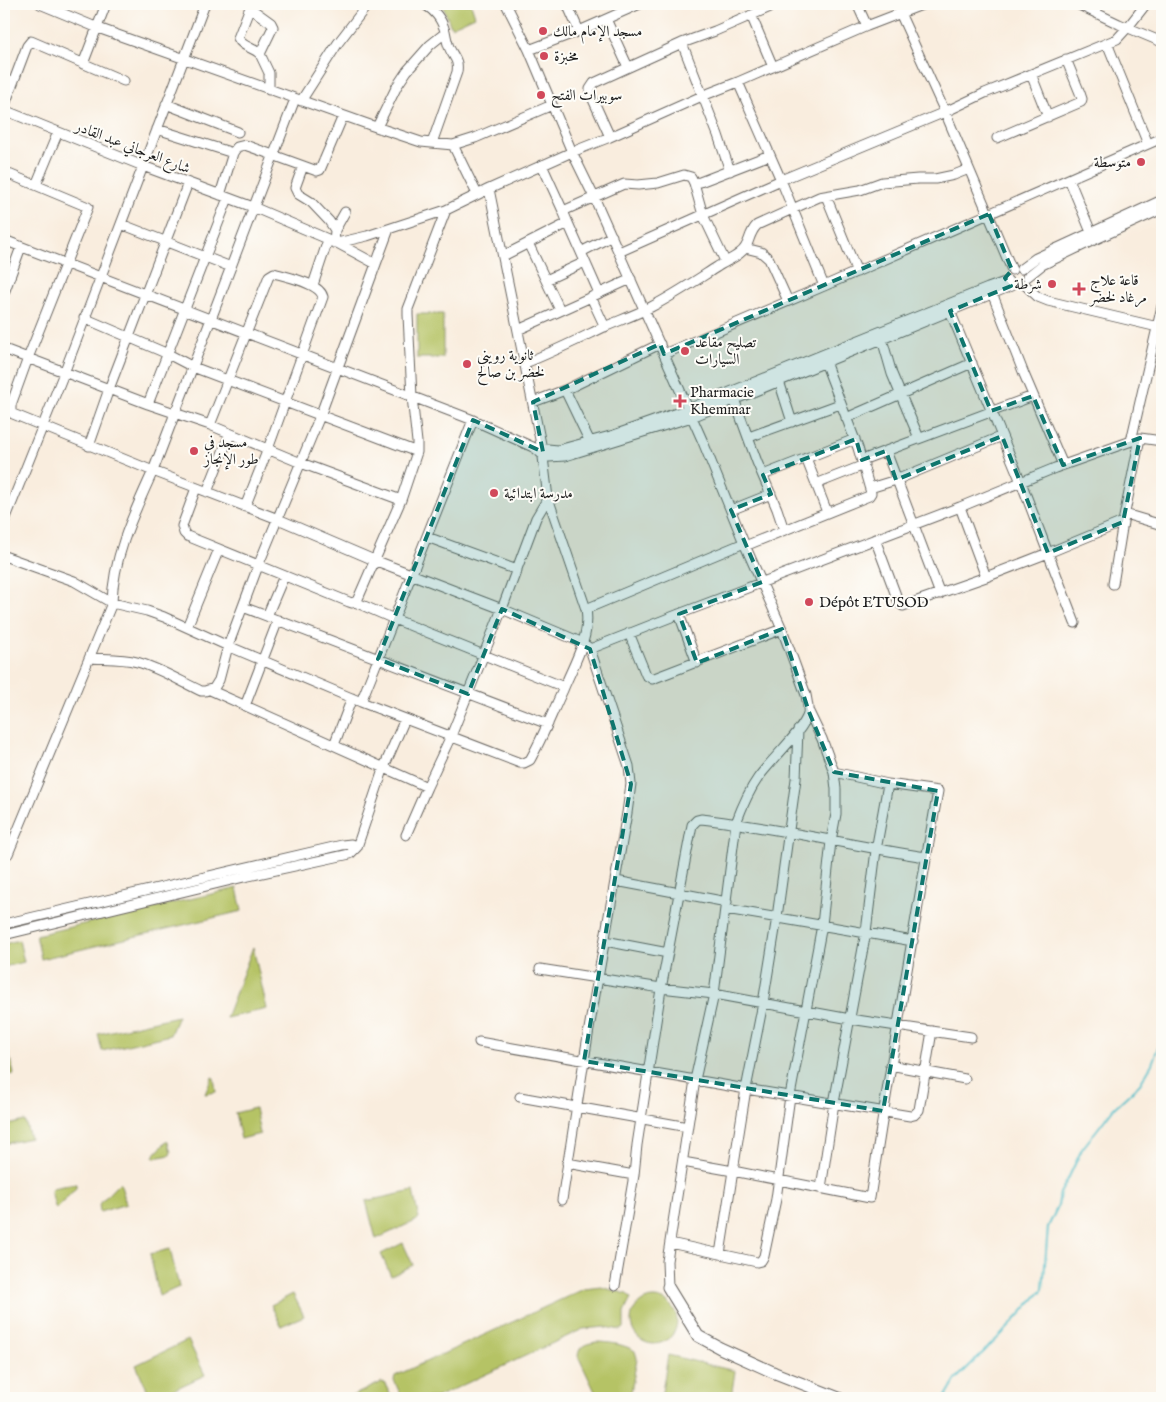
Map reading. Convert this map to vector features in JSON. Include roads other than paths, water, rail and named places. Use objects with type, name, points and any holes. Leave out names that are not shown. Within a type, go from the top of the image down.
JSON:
[{"type":"main road","points":[[668,1287],[698,1336],[775,1373],[839,1398]]},
{"type":"street","points":[[40,4],[185,60],[411,139],[453,145],[475,138],[552,105]]},
{"type":"street","points":[[83,64],[106,4]]},
{"type":"street","points":[[5,520],[64,372],[166,104],[185,60],[205,4]]},
{"type":"street","points":[[8,854],[112,603],[121,549],[176,413],[273,154],[298,100],[368,4]]},
{"type":"street","points":[[424,4],[435,11],[439,17],[448,45],[458,66],[432,143]]},
{"type":"street","points":[[506,4],[529,50],[572,152],[594,196],[690,413],[782,629],[806,695],[808,712],[822,739],[834,772],[836,814],[831,841],[822,925],[790,1096],[778,1181],[763,1259],[757,1262],[670,1243]]},
{"type":"street","points":[[567,4],[579,31]]},
{"type":"street","points":[[529,50],[579,31],[640,4]]},
{"type":"street","points":[[610,137],[592,98],[590,89],[594,83],[682,43],[777,4]]},
{"type":"street","points":[[857,4],[867,26]]},
{"type":"street","points":[[333,242],[367,236],[446,210],[477,194],[572,152],[867,26],[924,4]]},
{"type":"street","points":[[1077,4],[1096,7],[1119,24],[1162,42]]},
{"type":"street","points":[[618,252],[781,180],[1117,39],[1146,4]]},
{"type":"street","points":[[260,54],[273,25],[251,10],[248,11],[238,38],[240,42],[260,54],[270,73],[269,90]]},
{"type":"street","points":[[900,13],[989,214],[1016,270],[1026,274],[1026,281],[1038,297],[1159,327]]},
{"type":"street","points":[[751,15],[773,67]]},
{"type":"street","points":[[606,19],[628,67]]},
{"type":"street","points":[[377,128],[397,86],[407,71],[430,45],[445,33]]},
{"type":"street","points":[[4,109],[29,42],[124,81]]},
{"type":"street","points":[[682,43],[730,171]]},
{"type":"street","points":[[1107,43],[1148,144]]},
{"type":"street","points":[[997,138],[1078,104],[1082,99],[1066,59]]},
{"type":"street","points":[[1031,74],[1048,117]]},
{"type":"street","points":[[738,82],[781,180],[824,286]]},
{"type":"street","points":[[166,104],[238,132]]},
{"type":"street","name":"شارع العرجاني عبد القادر","points":[[4,109],[143,166],[253,207],[333,242],[376,264]]},
{"type":"street","points":[[148,404],[205,257],[224,196],[233,153],[237,147],[242,145],[273,154],[317,171],[320,170],[343,116]]},
{"type":"street","points":[[157,129],[233,153]]},
{"type":"street","points":[[36,185],[58,132]]},
{"type":"street","points":[[664,354],[857,272],[1162,138]]},
{"type":"street","points":[[453,145],[477,194]]},
{"type":"street","points":[[694,183],[770,155]]},
{"type":"street","points":[[542,165],[585,262],[605,327]]},
{"type":"street","points":[[302,166],[295,188],[298,194],[320,210],[335,230]]},
{"type":"street","points":[[525,363],[644,310],[684,288],[724,261],[739,254],[748,243],[752,230],[758,225],[820,197],[860,190],[882,182],[954,176],[969,169]]},
{"type":"street","points":[[4,172],[88,207],[28,358],[11,405],[12,414],[278,519],[374,560],[502,609],[583,643],[590,649],[628,766],[631,784],[562,1200]]},
{"type":"street","points":[[563,211],[624,184],[658,183],[684,175],[691,177],[703,215],[724,261]]},
{"type":"street","points":[[1069,179],[1092,236]]},
{"type":"street","points":[[89,446],[188,183]]},
{"type":"street","points":[[4,556],[74,581],[112,603],[147,611],[405,719],[520,763],[530,760],[543,736],[583,643],[587,626],[586,609],[548,498],[533,402],[489,189]]},
{"type":"street","points":[[826,196],[857,272]]},
{"type":"street","points":[[4,240],[473,420],[549,457],[556,458],[579,453],[690,413],[988,288],[1010,283],[1018,288],[1042,265],[1092,236],[1162,200]]},
{"type":"street","points":[[1010,283],[1010,273],[1036,258],[1162,209]]},
{"type":"street","points":[[355,602],[359,597],[401,500],[416,452],[417,442],[412,396],[408,309],[446,210]]},
{"type":"street","points":[[314,285],[333,242],[335,230],[345,212]]},
{"type":"street","points":[[503,256],[568,223]]},
{"type":"street","points":[[120,224],[231,267]]},
{"type":"street","points":[[90,658],[137,662],[201,691],[214,688],[219,680],[228,646],[258,566],[320,416],[389,229]]},
{"type":"street","points":[[580,252],[612,236]]},
{"type":"street","points":[[528,243],[560,310]]},
{"type":"street","points":[[4,293],[21,247]]},
{"type":"street","points":[[745,248],[761,252],[769,259],[788,301]]},
{"type":"street","points":[[546,280],[585,262]]},
{"type":"street","points":[[210,425],[270,274],[274,273],[314,285],[322,292],[323,297],[245,507]]},
{"type":"street","points":[[518,330],[631,279]]},
{"type":"street","points":[[540,451],[558,450],[590,442],[734,399],[950,311],[1010,283]]},
{"type":"street","points":[[992,293],[1063,465]]},
{"type":"street","points":[[1131,441],[1159,327],[1162,306]]},
{"type":"street","points":[[950,311],[1021,482],[1075,623]]},
{"type":"street","points":[[84,318],[168,354],[193,367],[416,452]]},
{"type":"street","points":[[882,339],[892,374],[918,438]]},
{"type":"street","points":[[533,402],[565,390],[660,344]]},
{"type":"street","points":[[4,348],[148,404],[210,425],[301,463],[401,500]]},
{"type":"street","points":[[586,609],[869,496],[871,492],[863,463],[825,362]]},
{"type":"street","points":[[846,418],[972,363]]},
{"type":"street","points":[[779,381],[792,422]]},
{"type":"street","points":[[565,390],[590,442]]},
{"type":"street","points":[[816,484],[918,438],[1033,396]]},
{"type":"street","points":[[734,399],[784,530]]},
{"type":"street","points":[[748,438],[840,404]]},
{"type":"street","points":[[334,745],[378,660],[473,420]]},
{"type":"street","points":[[207,492],[230,434]]},
{"type":"street","points":[[870,488],[896,480],[1002,436]]},
{"type":"street","points":[[1113,584],[1140,438]]},
{"type":"street","points":[[590,649],[960,507],[1063,465],[1140,438],[1162,442]]},
{"type":"street","points":[[763,475],[855,439]]},
{"type":"street","points":[[863,463],[886,451],[940,594]]},
{"type":"street","points":[[806,458],[827,512]]},
{"type":"street","points":[[196,488],[182,526],[182,530],[187,536],[564,687]]},
{"type":"street","points":[[731,510],[771,494]]},
{"type":"street","points":[[406,834],[451,736],[536,518],[548,498]]},
{"type":"street","points":[[960,507],[986,577]]},
{"type":"street","points":[[875,539],[901,605],[907,605],[1048,553],[1124,518],[1162,525]]},
{"type":"street","points":[[427,537],[517,570]]},
{"type":"street","points":[[187,627],[219,549]]},
{"type":"street","points":[[267,616],[284,576]]},
{"type":"street","points":[[243,607],[548,724]]},
{"type":"street","points":[[679,614],[697,663]]},
{"type":"street","points":[[245,706],[278,620]]},
{"type":"street","points":[[629,633],[646,675],[652,679],[782,629]]},
{"type":"street","points":[[210,690],[427,787]]},
{"type":"street","points":[[668,1287],[667,1261],[696,1080],[714,994],[736,823],[746,798],[758,778],[798,730],[806,719],[808,712]]},
{"type":"street","points":[[4,934],[244,877],[346,856],[353,852],[357,846],[384,767],[405,719]]},
{"type":"street","points":[[720,1254],[746,1089],[777,917],[796,779],[798,730]]},
{"type":"street","points":[[683,1162],[870,1198],[890,1065],[938,791],[888,784],[834,772]]},
{"type":"street","points":[[821,1188],[834,1103],[866,932],[876,850],[888,784]]},
{"type":"street","points":[[615,1286],[662,988],[694,822],[701,819],[736,823],[876,850],[926,857]]},
{"type":"street","points":[[4,924],[333,847],[348,844],[357,846]]},
{"type":"street","points":[[616,881],[680,893],[777,917],[913,941]]},
{"type":"street","points":[[605,941],[668,953]]},
{"type":"street","points":[[540,969],[714,994],[850,1019],[971,1037]]},
{"type":"street","points":[[479,1042],[910,1116],[917,1113],[932,1031]]},
{"type":"street","points":[[890,1065],[965,1078]]},
{"type":"street","points":[[520,1097],[688,1128]]},
{"type":"street","points":[[567,1163],[634,1175]]},
{"type":"waterway","points":[[945,1398],[956,1379],[1005,1331],[1043,1289],[1048,1227],[1058,1206],[1060,1193],[1082,1149],[1113,1109],[1140,1084],[1152,1064],[1162,1036]]},
{"type":"place","name":"مسجد الإمام مالك","points":[[543,31]]},
{"type":"place","name":"مخبزة","points":[[544,56]]},
{"type":"place","name":"سوبيرات الفتح","points":[[541,95]]},
{"type":"place","name":"متوسطة","points":[[1141,162]]},
{"type":"place","name":"شرطة","points":[[1052,284]]},
{"type":"place","name":"قاعة علاج مرغاد لخضر","points":[[1079,289]]},
{"type":"place","name":"تصليح مقاعد السيارات","points":[[685,351]]},
{"type":"place","name":"ثانوية رويني لخضر بن صالح","points":[[467,364]]},
{"type":"place","name":"Pharmacie Khemmar","points":[[680,401]]},
{"type":"place","name":"مسجد في طور الإنجاز","points":[[194,451]]},
{"type":"place","name":"مدرسة ابتدائية","points":[[494,493]]},
{"type":"place","name":"Dépôt ETUSOD","points":[[809,602]]}]
